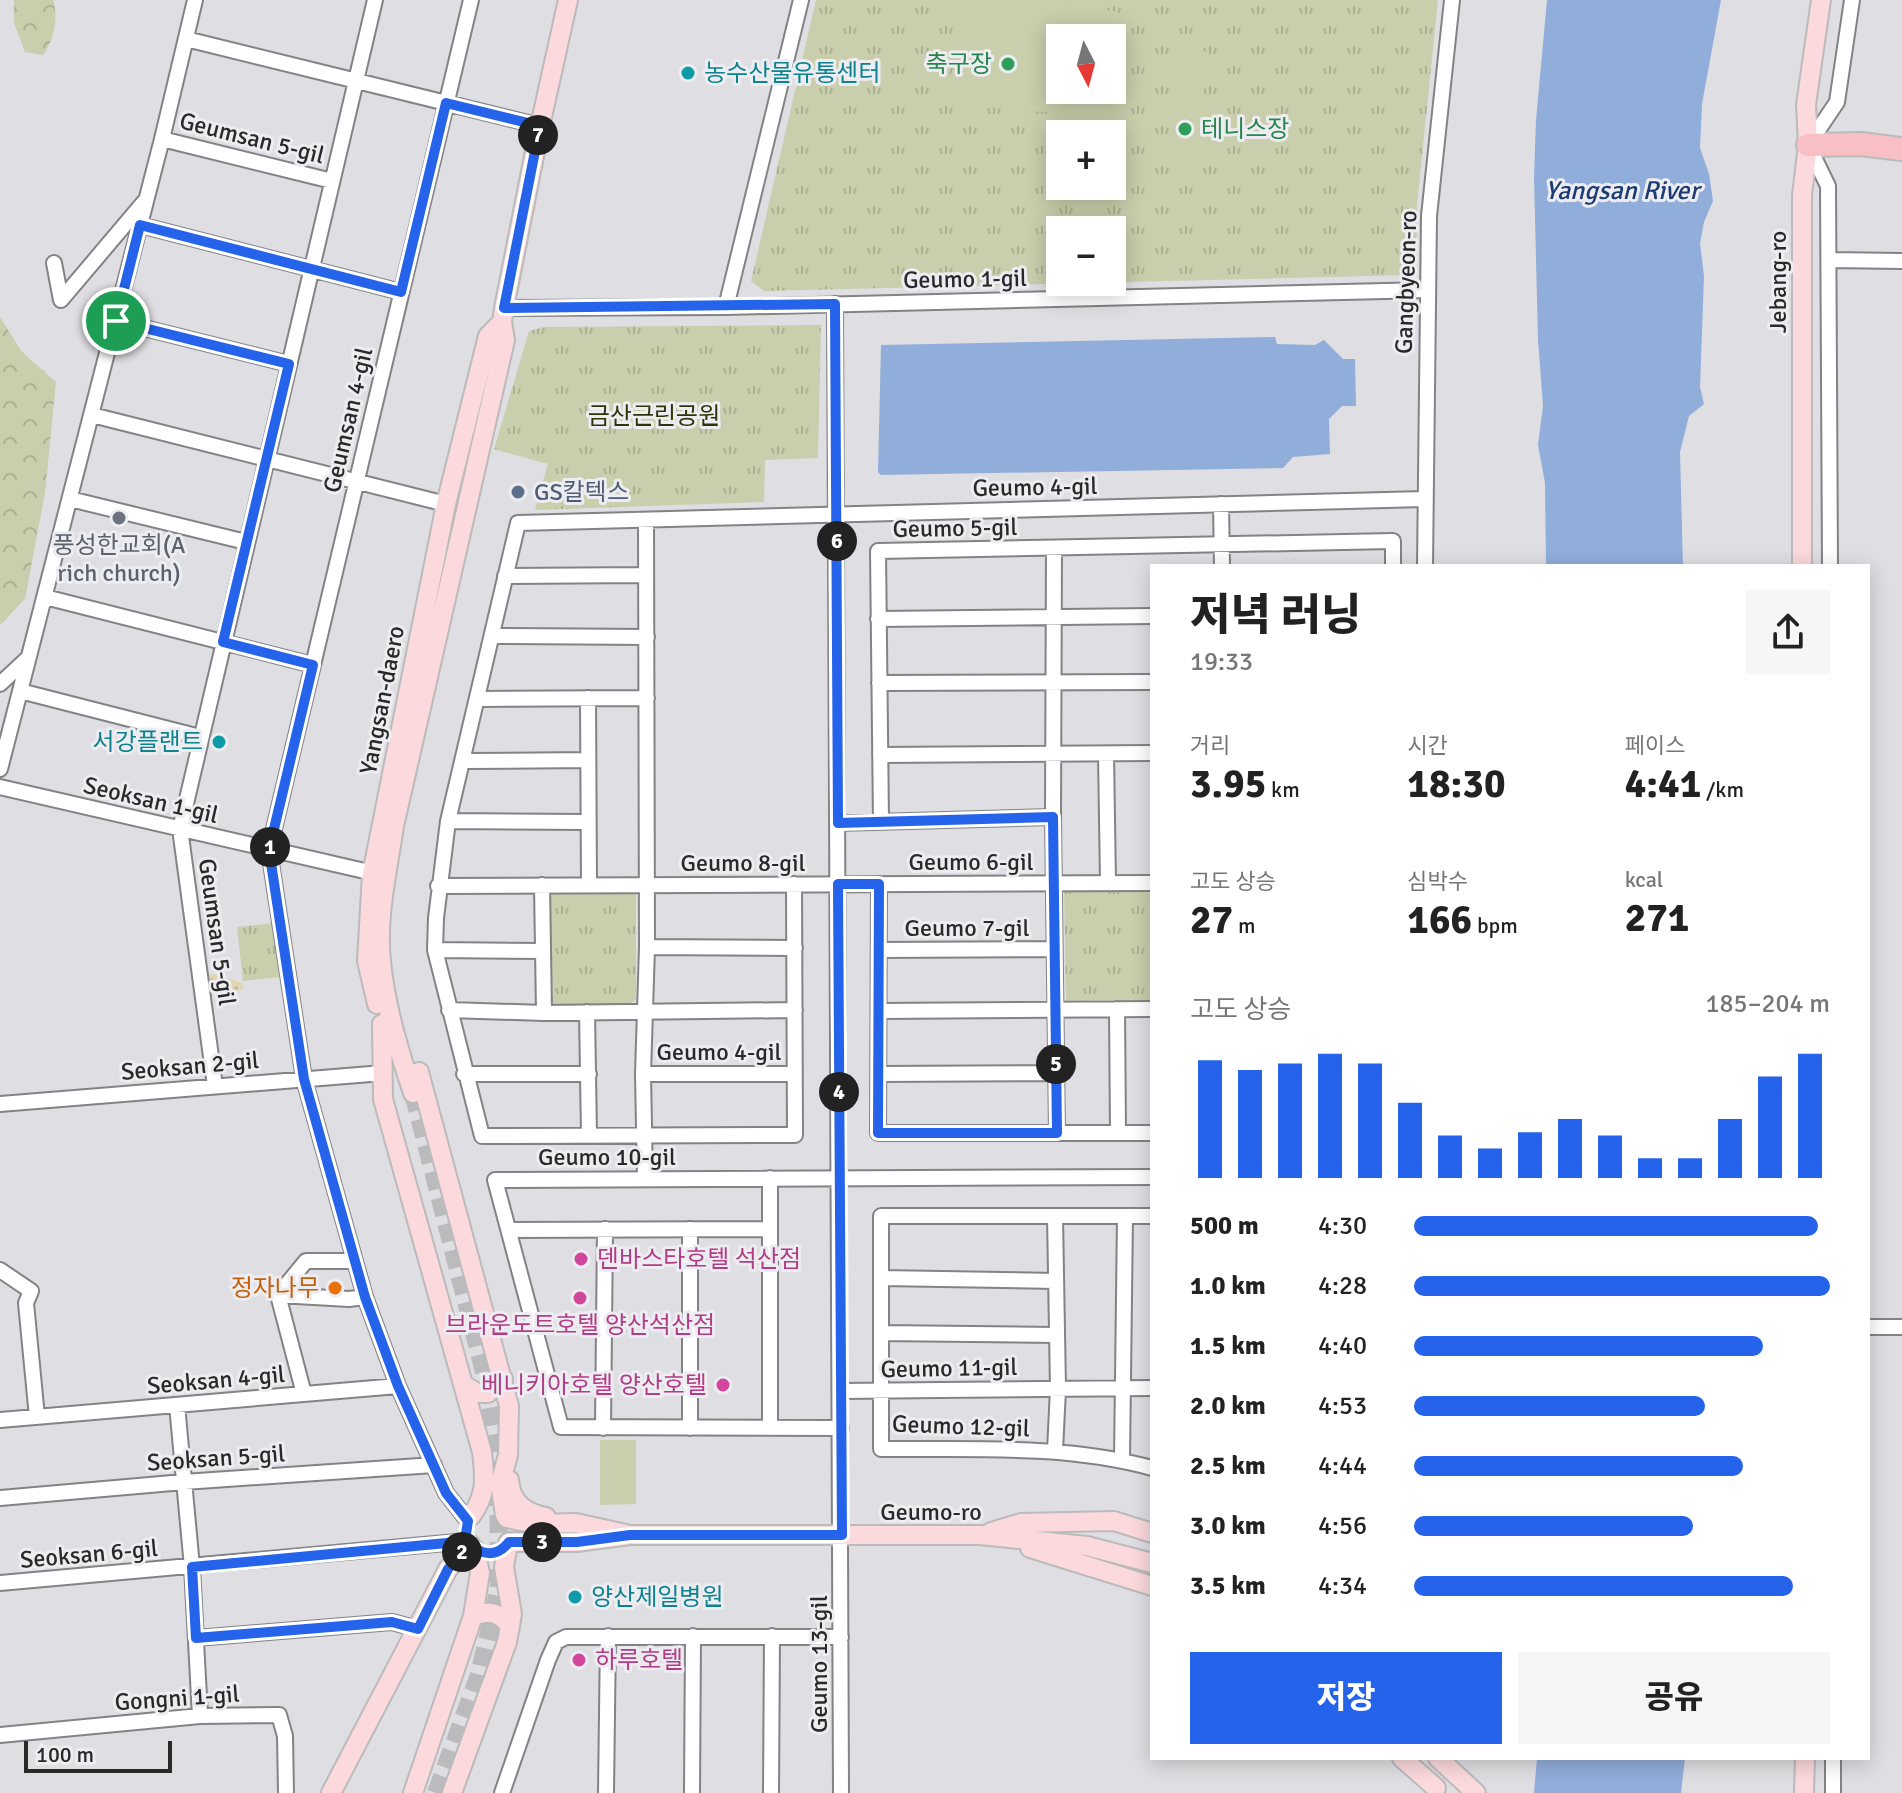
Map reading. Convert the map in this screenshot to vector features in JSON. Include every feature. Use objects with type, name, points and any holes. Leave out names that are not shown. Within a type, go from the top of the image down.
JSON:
[{"type":"highway","points":[[1861,144],[1902,134]]},
{"type":"highway","points":[[1808,145],[1861,144],[1902,149]]},
{"type":"main road","name":"Yangsan-daero","points":[[503,315],[488,336],[446,504],[379,874],[367,961],[382,1024],[407,1094],[381,959],[379,874],[394,826],[505,340],[503,315],[568,0]]},
{"type":"main road","name":"Jebang-ro","points":[[1802,564],[1802,195],[1808,145],[1806,105],[1821,0]]},
{"type":"main road","points":[[386,987],[423,1085],[503,1379],[509,1406],[510,1492],[523,1509],[537,1516],[576,1523]]},
{"type":"main road","points":[[382,1024],[383,1099],[474,1418],[485,1476],[482,1500],[470,1518],[471,1545],[480,1573],[473,1616],[413,1793]]},
{"type":"main road","points":[[464,1385],[477,1393],[488,1393],[503,1379]]},
{"type":"main road","points":[[508,1455],[500,1484],[511,1530],[504,1567],[511,1620]]},
{"type":"main road","points":[[470,1518],[477,1511],[492,1509],[506,1517]]},
{"type":"main road","name":"Geumo-ro","points":[[506,1517],[535,1524],[576,1523],[630,1535]]},
{"type":"main road","points":[[980,1535],[1021,1523],[1114,1521],[1150,1532]]},
{"type":"main road","name":"Geumo-ro","points":[[508,1543],[630,1535],[980,1535],[1087,1546],[1150,1562]]},
{"type":"main road","points":[[980,1535],[1073,1560],[1150,1585]]},
{"type":"main road","points":[[452,1793],[491,1689],[511,1620],[512,1573],[516,1559],[527,1550],[555,1542]]},
{"type":"main road","points":[[471,1545],[482,1553],[497,1553],[508,1543]]},
{"type":"main road","points":[[331,1793],[448,1569],[471,1545]]},
{"type":"main road","points":[[473,1616],[493,1613],[511,1620]]},
{"type":"main road","points":[[1404,1760],[1436,1791]]},
{"type":"main road","points":[[1439,1760],[1476,1793]]},
{"type":"main road","points":[[1804,1793],[1805,1760]]},
{"type":"street","points":[[0,769],[195,0]]},
{"type":"street","name":"Geumsan 5-gil","points":[[215,1086],[180,829],[375,0]]},
{"type":"street","name":"Geumsan 4-gil","points":[[269,850],[471,0]]},
{"type":"street","points":[[726,307],[801,0]]},
{"type":"street","name":"Gangbyeon-ro","points":[[1425,564],[1429,216],[1452,0]]},
{"type":"street","points":[[1830,564],[1828,186],[1808,145],[1837,102],[1852,0]]},
{"type":"street","points":[[186,39],[540,126]]},
{"type":"street","name":"Geumsan 5-gil","points":[[162,139],[332,181]]},
{"type":"street","points":[[54,263],[61,300],[147,198]]},
{"type":"street","points":[[140,225],[401,292]]},
{"type":"street","points":[[1829,260],[1902,261]]},
{"type":"street","name":"Geumo 1-gil","points":[[503,315],[1427,290]]},
{"type":"street","name":"Geumo 13-gil","points":[[835,304],[841,1793]]},
{"type":"street","points":[[116,321],[289,364]]},
{"type":"street","points":[[92,415],[446,504]]},
{"type":"street","points":[[70,499],[246,542]]},
{"type":"street","name":"Geumo 4-gil","points":[[794,884],[795,1135],[482,1136],[435,950],[438,886],[448,821],[518,523],[1424,499]]},
{"type":"street","points":[[1221,504],[1222,564]]},
{"type":"street","points":[[646,520],[647,885]]},
{"type":"street","name":"Geumo 5-gil","points":[[881,822],[878,551],[1393,541],[1393,564]]},
{"type":"street","points":[[1054,548],[1055,884]]},
{"type":"street","points":[[505,576],[646,575]]},
{"type":"street","points":[[45,597],[313,665]]},
{"type":"street","points":[[878,619],[1150,616]]},
{"type":"street","points":[[492,636],[647,637]]},
{"type":"street","points":[[0,684],[29,657]]},
{"type":"street","points":[[879,683],[1150,682]]},
{"type":"street","points":[[20,691],[200,737]]},
{"type":"street","points":[[588,698],[589,885]]},
{"type":"street","points":[[477,699],[647,698]]},
{"type":"street","points":[[880,755],[1150,753]]},
{"type":"street","points":[[1106,754],[1108,883]]},
{"type":"street","points":[[464,761],[588,760]]},
{"type":"street","name":"Seoksan 1-gil","points":[[0,787],[379,874]]},
{"type":"street","points":[[838,823],[1053,817]]},
{"type":"street","points":[[448,821],[587,822]]},
{"type":"street","points":[[269,850],[304,1079],[365,1297],[398,1386],[434,1465],[454,1506],[470,1518]]},
{"type":"street","name":"Geumo 6-gil","points":[[838,884],[1150,883]]},
{"type":"street","name":"Geumo 8-gil","points":[[438,886],[838,884]]},
{"type":"street","name":"Geumo 7-gil","points":[[879,884],[878,1133],[1150,1133]]},
{"type":"street","name":"Geumo 6-gil","points":[[1055,884],[1057,1133]]},
{"type":"street","points":[[542,885],[544,1013]]},
{"type":"street","name":"Geumo 8-gil","points":[[647,885],[647,1012]]},
{"type":"street","points":[[647,947],[795,948]]},
{"type":"street","name":"Geumo 7-gil","points":[[879,950],[1054,949]]},
{"type":"street","points":[[435,950],[543,951]]},
{"type":"street","points":[[1117,1009],[1118,1133]]},
{"type":"street","points":[[879,1011],[1150,1009]]},
{"type":"street","name":"Geumo 4-gil","points":[[449,1010],[544,1013],[795,1010]]},
{"type":"street","points":[[587,1012],[589,1135]]},
{"type":"street","name":"Geumo 4-gil","points":[[645,1179],[643,1074],[647,1012]]},
{"type":"street","name":"Seoksan 2-gil","points":[[0,1104],[383,1073]]},
{"type":"street","points":[[879,1074],[1056,1073]]},
{"type":"street","points":[[464,1074],[589,1074]]},
{"type":"street","name":"Geumo 4-gil","points":[[643,1074],[795,1074]]},
{"type":"street","name":"Geumo 10-gil","points":[[841,1428],[561,1427],[495,1180],[1150,1177]]},
{"type":"street","points":[[770,1178],[770,1428]]},
{"type":"street","name":"Geumo 12-gil","points":[[1150,1216],[881,1216],[881,1449],[1055,1451],[1122,1460],[1150,1467]]},
{"type":"street","points":[[1055,1216],[1058,1389],[1055,1451]]},
{"type":"street","points":[[1122,1460],[1125,1216]]},
{"type":"street","points":[[603,1428],[605,1229]]},
{"type":"street","points":[[690,1229],[690,1428]]},
{"type":"street","points":[[509,1230],[770,1229]]},
{"type":"street","points":[[278,1295],[306,1261],[355,1261]]},
{"type":"street","points":[[0,1270],[31,1291],[26,1303],[37,1417]]},
{"type":"street","points":[[881,1278],[1056,1281]]},
{"type":"street","points":[[278,1295],[365,1297]]},
{"type":"street","points":[[278,1295],[304,1394]]},
{"type":"street","points":[[1870,1327],[1902,1327]]},
{"type":"street","points":[[881,1333],[1057,1335]]},
{"type":"street","name":"Seoksan 4-gil","points":[[0,1420],[398,1386]]},
{"type":"street","name":"Geumo 11-gil","points":[[841,1391],[1150,1388]]},
{"type":"street","points":[[177,1405],[192,1567],[200,1716]]},
{"type":"street","name":"Seoksan 5-gil","points":[[0,1498],[434,1465]]},
{"type":"street","name":"Seoksan 6-gil","points":[[0,1583],[471,1545]]},
{"type":"street","points":[[196,1638],[392,1622],[418,1629]]},
{"type":"street","points":[[606,1793],[608,1636]]},
{"type":"street","points":[[692,1793],[693,1636]]},
{"type":"street","points":[[771,1793],[772,1636]]},
{"type":"street","points":[[502,1793],[556,1642],[566,1637],[841,1637]]},
{"type":"street","name":"Gongni 1-gil","points":[[0,1735],[200,1716],[279,1715],[285,1736],[286,1793]]},
{"type":"street","points":[[1436,1791],[1437,1760]]},
{"type":"street","points":[[1833,1760],[1833,1793]]},
{"type":"green space","points":[[14,0],[53,0],[56,14],[54,29],[43,55],[25,52],[14,23]]},
{"type":"green space","points":[[816,0],[1438,0],[1417,205],[1416,269],[1411,275],[1126,282],[1126,216],[1046,216],[1046,284],[764,291],[751,281]]},
{"type":"green space","name":"축구장","points":[[962,0],[1007,0],[1114,11],[1128,16],[1126,36],[1126,24],[1046,24],[1046,104],[1119,104],[1118,115],[1096,117],[971,105],[953,99]]},
{"type":"green space","points":[[1177,48],[1208,52],[1197,157],[1167,154]]},
{"type":"green space","points":[[0,317],[22,352],[56,382],[45,493],[25,599],[0,625]]},
{"type":"green space","name":"금산근린공원","points":[[821,325],[818,458],[765,460],[764,502],[535,510],[548,464],[494,449],[529,331],[544,327]]},
{"type":"green space","points":[[1064,890],[1150,890],[1150,1002],[1066,1003]]},
{"type":"green space","points":[[636,893],[636,999],[629,1005],[556,1006],[550,999],[549,894]]},
{"type":"green space","points":[[274,923],[279,977],[243,981],[237,927]]},
{"type":"green space","points":[[600,1440],[636,1440],[636,1504],[600,1505]]},
{"type":"sand","points":[[214,974],[242,983],[243,990],[210,994],[207,975]]},
{"type":"water","name":"Yangsan River","points":[[1547,0],[1721,0],[1702,104],[1700,148],[1709,174],[1713,201],[1700,243],[1704,276],[1700,387],[1704,404],[1689,416],[1680,452],[1683,564],[1546,564],[1545,483],[1538,445],[1543,406],[1538,340],[1534,177]]},
{"type":"water","points":[[1275,337],[1277,344],[1315,345],[1324,340],[1343,359],[1355,359],[1356,406],[1342,406],[1329,419],[1330,454],[1293,457],[1283,468],[881,475],[878,472],[881,345]]},
{"type":"water","points":[[1537,1760],[1685,1760],[1681,1793],[1534,1793]]},
{"type":"tunnel","points":[[413,1093],[484,1372],[498,1449],[499,1588],[479,1675],[436,1793]]},
{"type":"place","name":"축구장","points":[[1008,64]]},
{"type":"place","name":"농수산물유통센터","points":[[688,73]]},
{"type":"place","name":"테니스장","points":[[1185,129]]},
{"type":"place","name":"GS칼텍스","points":[[518,492]]},
{"type":"place","name":"풍성한교회(A rich church)","points":[[119,518]]},
{"type":"place","name":"서강플랜트","points":[[219,742]]},
{"type":"place","name":"덴바스타호텔 석산점","points":[[581,1259]]},
{"type":"place","name":"정자나무","points":[[335,1288]]},
{"type":"place","name":"브라운도트호텔 양산석산점","points":[[580,1298]]},
{"type":"place","name":"베니키아호텔 양산호텔","points":[[723,1385]]},
{"type":"place","name":"양산제일병원","points":[[575,1597]]},
{"type":"place","name":"하루호텔","points":[[579,1660]]},
{"type":"route","points":[[116,321],[140,225],[401,292],[446,103],[540,126],[504,308],[835,304],[838,823],[1053,817],[1057,1133],[878,1133],[879,884],[838,884],[842,1535],[630,1535],[577,1542],[509,1542],[497,1553],[489,1554],[475,1550],[470,1544],[468,1541],[192,1567],[196,1638],[392,1622],[418,1629],[448,1569],[470,1544],[466,1534],[468,1521],[446,1493],[398,1386],[365,1297],[304,1079],[269,850],[313,665],[223,642],[289,364],[116,321]]}]
